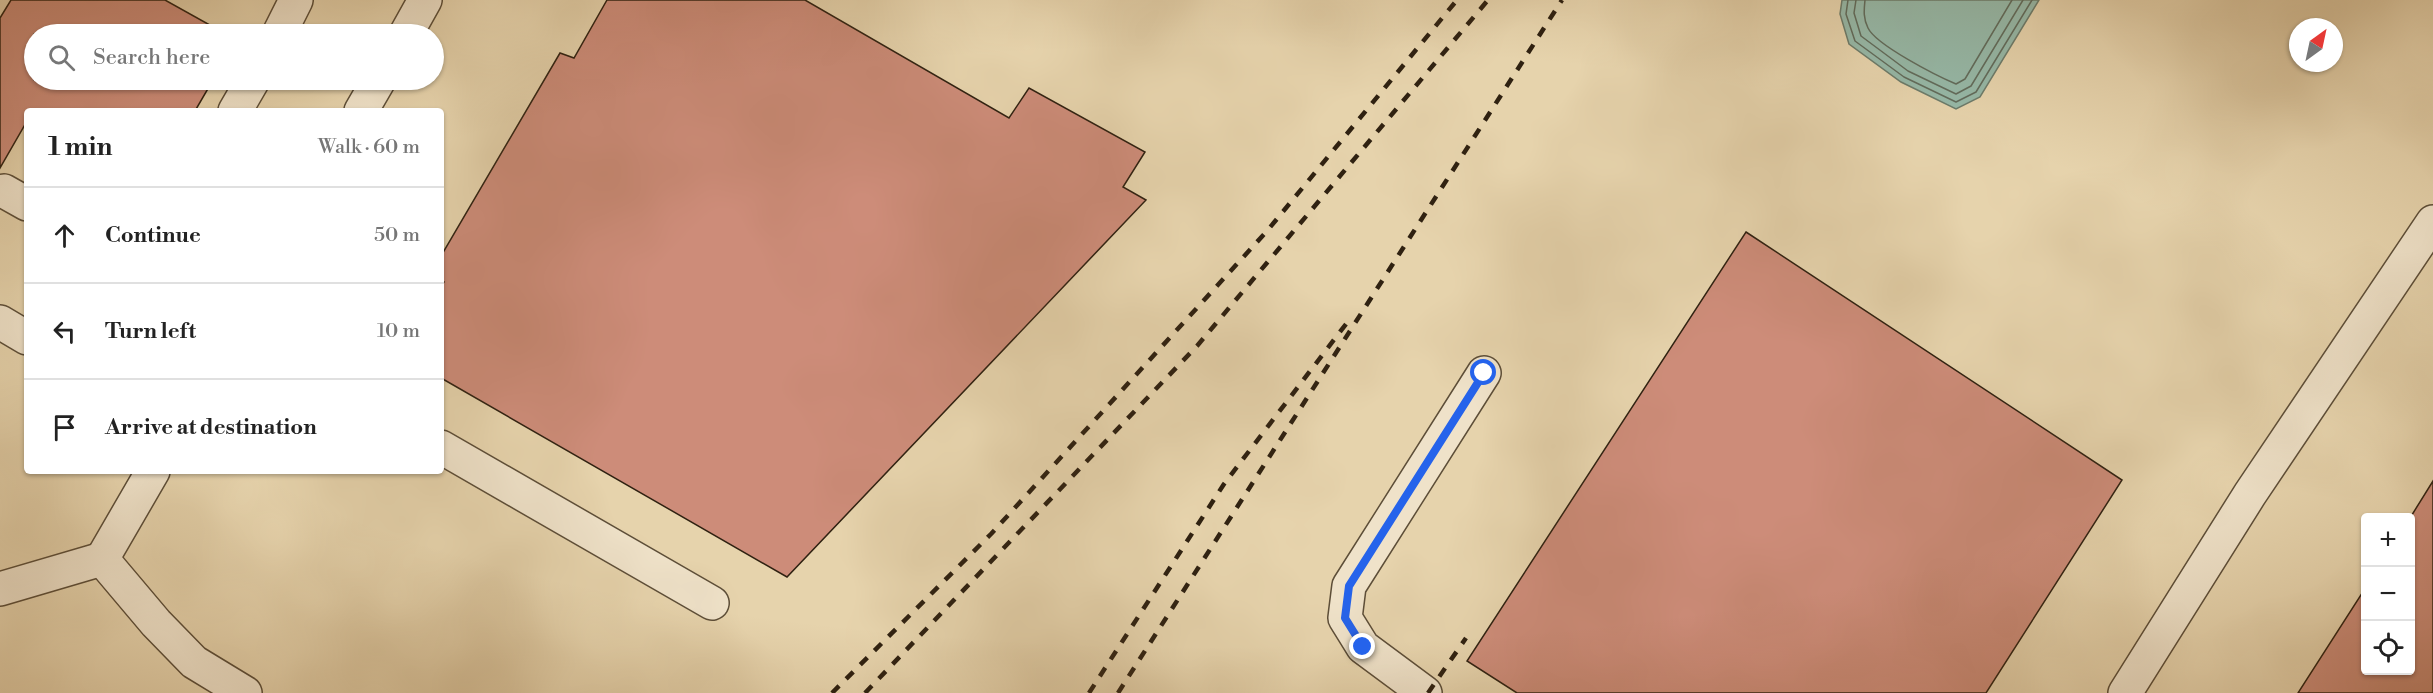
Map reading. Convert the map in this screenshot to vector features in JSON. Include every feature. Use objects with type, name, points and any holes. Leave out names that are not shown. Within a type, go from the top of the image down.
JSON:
[{"type":"street","points":[[284,24],[296,0]]},
{"type":"street","points":[[411,24],[425,0]]},
{"type":"street","points":[[237,108],[247,90]]},
{"type":"street","points":[[363,108],[374,90]]},
{"type":"street","points":[[2125,693],[2250,494],[2433,222]]},
{"type":"street","points":[[0,322],[24,336]]},
{"type":"street","points":[[1425,693],[1363,647],[1345,618],[1349,586],[1484,373]]},
{"type":"street","points":[[444,449],[712,603]]},
{"type":"street","points":[[0,589],[102,558],[151,474]]},
{"type":"street","points":[[102,558],[194,662],[245,693]]},
{"type":"water","points":[[1842,0],[2039,0],[1980,97],[1956,109],[1901,82],[1849,44],[1840,14]]},
{"type":"building","points":[[11,0],[165,0],[208,24],[24,24],[24,90],[207,90],[197,108],[24,108],[24,126],[0,168],[0,18]]},
{"type":"building","points":[[607,0],[805,0],[1009,118],[1029,88],[1145,152],[1123,187],[1146,200],[787,577],[444,380],[444,251],[560,53],[574,58]]},
{"type":"building","points":[[1746,232],[2122,480],[1986,693],[1517,693],[1467,661]]},
{"type":"building","points":[[2433,481],[2433,693],[2298,693],[2361,595],[2361,675],[2415,675],[2415,513],[2413,513]]},
{"type":"railway","points":[[832,693],[991,534],[1267,231],[1457,0]]},
{"type":"railway","points":[[865,693],[1197,346],[1488,0]]},
{"type":"railway","points":[[1118,693],[1562,0]]},
{"type":"railway","points":[[1089,693],[1224,484],[1346,324]]},
{"type":"railway","points":[[1428,693],[1466,638]]},
{"type":"route","points":[[1363,647],[1345,618],[1349,586],[1484,373]]}]
